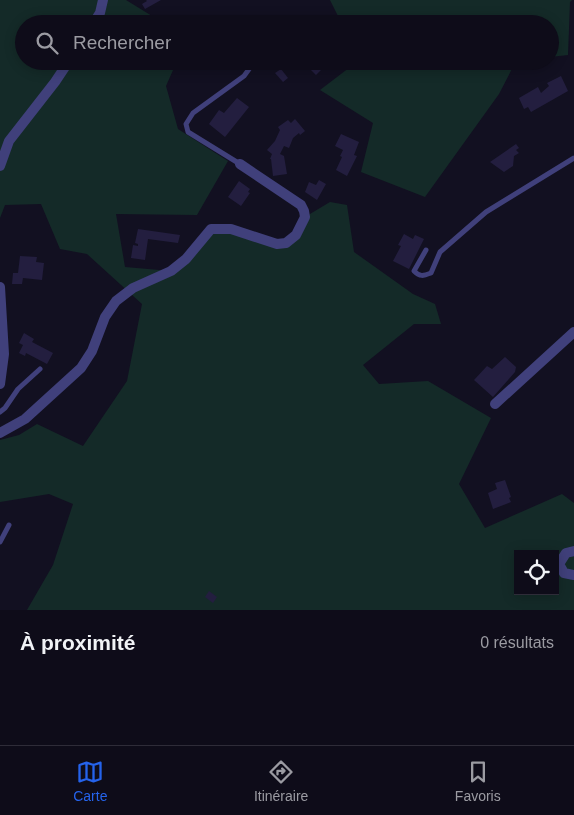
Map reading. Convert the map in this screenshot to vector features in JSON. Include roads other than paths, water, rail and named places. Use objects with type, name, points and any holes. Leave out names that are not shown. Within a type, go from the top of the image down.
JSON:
[{"type":"street","points":[[99,15],[103,0]]},
{"type":"street","points":[[0,166],[9,141],[63,70]]},
{"type":"street","points":[[0,434],[24,419],[81,368],[92,352],[105,317],[116,301],[133,288],[171,271],[186,259],[211,229],[231,229],[277,244],[286,243],[296,235],[305,217],[301,205],[240,164]]},
{"type":"street","points":[[0,286],[4,354],[0,384]]},
{"type":"street","points":[[495,404],[574,332]]},
{"type":"street","points":[[574,551],[566,553],[559,564],[564,574],[574,575]]},
{"type":"lane","points":[[240,164],[188,132],[186,124],[193,112],[244,76],[248,70]]},
{"type":"lane","points":[[426,250],[414,271],[419,276],[431,273],[440,252],[486,212],[574,158]]},
{"type":"lane","points":[[0,412],[18,390],[40,369]]},
{"type":"lane","points":[[0,542],[9,525]]}]
